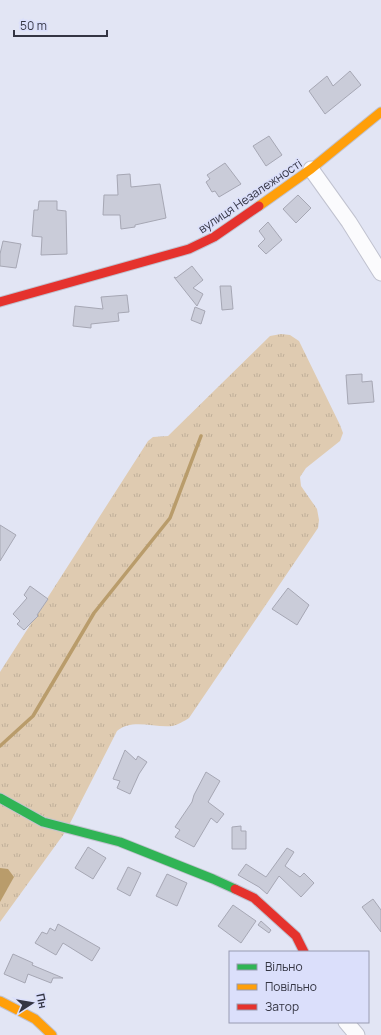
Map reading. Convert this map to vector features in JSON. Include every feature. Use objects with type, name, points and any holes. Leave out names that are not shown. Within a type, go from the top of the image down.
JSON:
[{"type":"street","name":"вулиця Незалежності","points":[[0,302],[189,249],[214,237],[312,169],[381,112]]},
{"type":"street","points":[[312,169],[349,222],[381,273]]},
{"type":"street","points":[[0,798],[42,822],[120,842],[213,879],[254,898],[296,936],[304,951]]},
{"type":"street","points":[[0,1001],[27,1013],[44,1026],[52,1035]]},
{"type":"street","points":[[347,1023],[357,1035]]},
{"type":"green space","points":[[281,334],[290,335],[299,341],[343,433],[340,441],[306,468],[300,477],[301,486],[317,509],[319,520],[318,528],[189,718],[172,726],[136,724],[123,727],[117,731],[66,831],[0,922],[0,672],[148,441],[153,437],[168,436],[270,336]]},
{"type":"shaded area","points":[[0,868],[8,869],[14,877],[0,902]]},
{"type":"building","points":[[350,71],[361,85],[325,114],[309,91],[327,76],[333,86]]},
{"type":"building","points":[[269,136],[282,155],[266,166],[253,146]]},
{"type":"building","points":[[225,163],[241,184],[219,197],[215,191],[212,192],[206,182],[210,179],[207,175]]},
{"type":"building","points":[[130,174],[131,187],[160,184],[166,218],[135,225],[135,227],[121,229],[120,215],[103,215],[104,195],[118,195],[117,175]]},
{"type":"building","points":[[298,195],[311,208],[296,223],[283,209]]},
{"type":"building","points":[[39,201],[57,201],[57,210],[66,211],[67,254],[41,255],[42,237],[32,236],[34,210],[38,210]]},
{"type":"building","points":[[268,222],[282,240],[266,254],[258,246],[265,239],[259,231]]},
{"type":"building","points":[[3,241],[21,244],[16,268],[0,266],[0,254]]},
{"type":"building","points":[[192,266],[203,280],[193,288],[203,294],[197,306],[174,277],[176,278]]},
{"type":"building","points":[[220,286],[231,286],[233,309],[222,310]]},
{"type":"building","points":[[127,295],[129,312],[118,313],[119,321],[91,324],[91,328],[73,326],[75,306],[103,309],[101,297]]},
{"type":"building","points":[[195,307],[205,311],[201,324],[191,320]]},
{"type":"building","points":[[362,374],[362,382],[372,381],[374,402],[348,404],[346,375]]},
{"type":"building","points":[[0,525],[16,535],[0,561]]},
{"type":"building","points":[[30,586],[48,599],[37,615],[38,616],[24,630],[17,624],[20,621],[13,614],[27,598],[24,595]]},
{"type":"building","points":[[288,588],[309,605],[297,625],[272,609]]},
{"type":"building","points":[[125,750],[136,760],[138,756],[147,762],[139,774],[130,794],[117,788],[120,781],[113,779]]},
{"type":"building","points":[[206,772],[220,781],[208,802],[224,814],[217,823],[211,818],[194,847],[175,837],[180,830],[175,827],[192,802]]},
{"type":"building","points":[[241,826],[241,831],[246,831],[246,849],[232,849],[232,827]]},
{"type":"building","points":[[88,847],[106,858],[93,879],[75,868]]},
{"type":"building","points":[[287,848],[294,852],[285,866],[300,877],[304,873],[314,883],[301,897],[279,876],[267,894],[259,887],[238,875],[246,864],[266,877]]},
{"type":"building","points":[[128,867],[141,873],[130,896],[117,889]]},
{"type":"building","points":[[167,874],[187,883],[177,906],[156,896]]},
{"type":"building","points":[[373,899],[381,910],[381,932],[362,907]]},
{"type":"building","points":[[233,905],[256,921],[241,943],[218,926]]},
{"type":"building","points":[[261,921],[271,930],[269,933],[258,925]]},
{"type":"building","points":[[58,924],[100,948],[92,961],[63,943],[56,955],[35,943],[42,932],[47,934],[50,928],[55,931]]},
{"type":"building","points":[[13,954],[33,963],[32,965],[63,978],[53,978],[51,983],[28,974],[25,983],[4,974]]},
{"type":"waterway","points":[[0,746],[33,716],[94,613],[170,518],[201,436]]},
{"type":"traffic: fast","points":[[0,798],[43,822],[120,842],[235,889]]},
{"type":"traffic: slow","points":[[259,206],[311,169],[381,112]]},
{"type":"traffic: slow","points":[[0,1001],[35,1019],[52,1035]]},
{"type":"traffic: jam","points":[[0,302],[189,249],[214,237],[259,206]]},
{"type":"traffic: jam","points":[[235,889],[254,898],[296,936],[304,951]]}]
